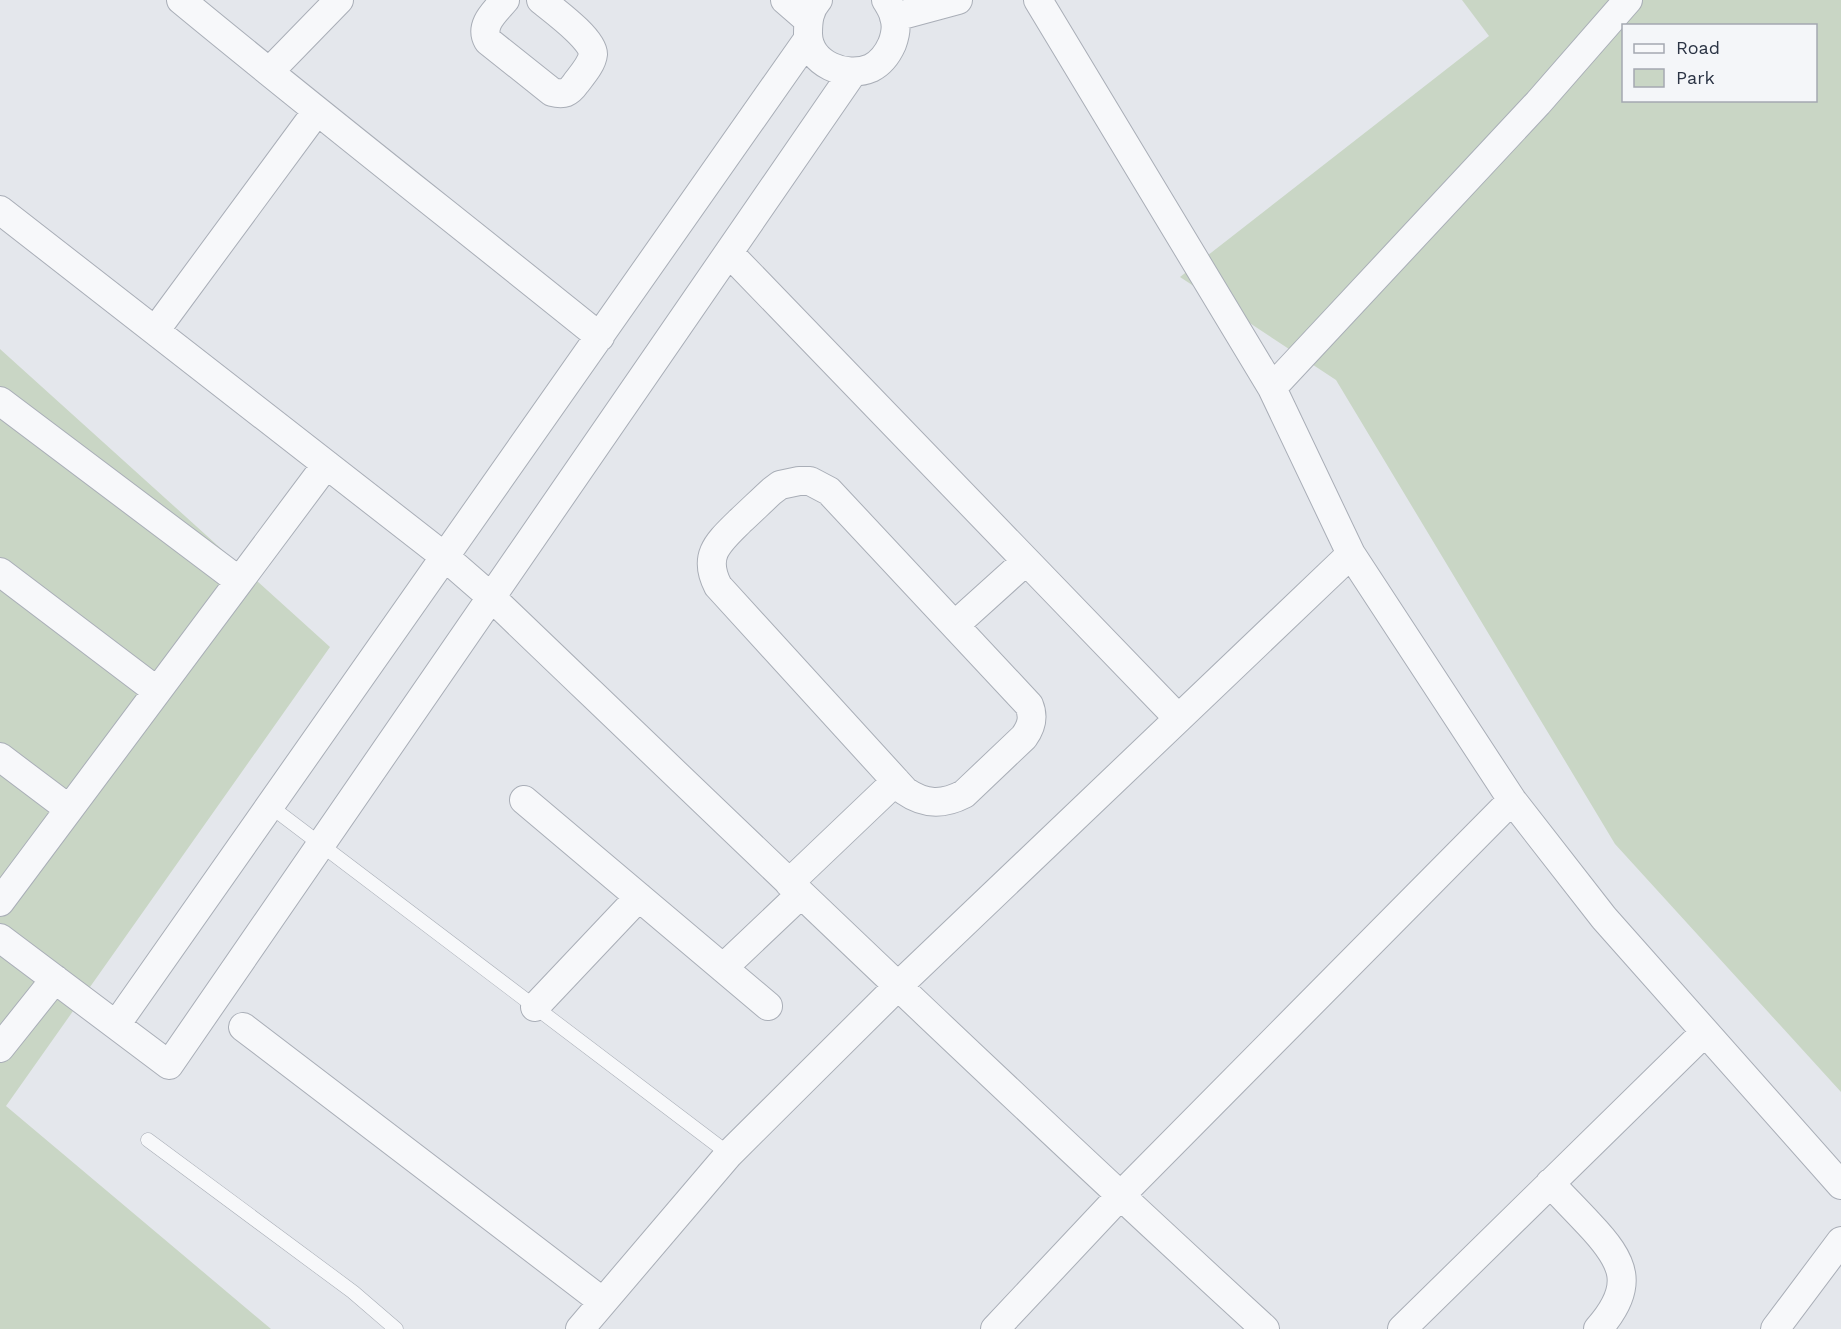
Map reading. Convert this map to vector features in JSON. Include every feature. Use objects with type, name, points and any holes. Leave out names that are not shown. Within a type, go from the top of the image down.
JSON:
[{"type":"street","points":[[181,0],[600,337]]},
{"type":"street","points":[[268,72],[339,0]]},
{"type":"street","points":[[505,0],[486,24],[485,36],[488,42],[552,92],[565,94],[590,63],[593,51],[587,40],[541,0]]},
{"type":"street","points":[[785,0],[812,20],[818,57],[834,69],[853,72],[872,68],[887,54],[895,36],[890,8],[958,0]]},
{"type":"street","points":[[1038,0],[1272,388],[1350,554],[1512,800],[1604,918],[1841,1185]]},
{"type":"street","points":[[1272,388],[1530,112],[1628,0]]},
{"type":"street","points":[[116,1025],[600,337],[812,20]]},
{"type":"street","points":[[0,938],[169,1065],[853,72]]},
{"type":"street","points":[[155,331],[317,111]]},
{"type":"street","points":[[0,210],[445,557],[491,597],[897,987],[1265,1329]]},
{"type":"street","points":[[729,253],[1178,718]]},
{"type":"street","points":[[0,401],[239,581]]},
{"type":"street","points":[[0,902],[326,465]]},
{"type":"street","points":[[810,481],[829,491],[955,625],[1024,698],[1032,713],[1032,721],[1024,737],[964,794],[944,802],[933,803],[923,801],[905,791],[896,782],[718,586],[711,567],[715,548],[720,540],[780,485],[810,481]]},
{"type":"street","points":[[580,1329],[729,1154],[897,987],[1350,554]]},
{"type":"street","points":[[955,625],[1026,561]]},
{"type":"street","points":[[0,572],[157,691]]},
{"type":"street","points":[[0,757],[69,809]]},
{"type":"street","points":[[723,968],[896,782]]},
{"type":"street","points":[[524,800],[768,1006]]},
{"type":"street","points":[[995,1329],[1120,1196],[1512,800]]},
{"type":"street","points":[[535,1007],[639,897]]},
{"type":"street","points":[[0,1048],[55,979]]},
{"type":"street","points":[[243,1027],[603,1302]]},
{"type":"street","points":[[1402,1329],[1704,1032]]},
{"type":"street","points":[[1550,1183],[1605,1241],[1618,1260],[1622,1275],[1620,1294],[1608,1318],[1598,1329]]},
{"type":"street","points":[[1775,1329],[1841,1241]]},
{"type":"lane","points":[[270,806],[729,1154]]},
{"type":"lane","points":[[148,1140],[353,1292],[396,1329]]},
{"type":"green space","points":[[1462,0],[1841,0],[1841,1092],[1615,844],[1336,380],[1180,277],[1489,36]]},
{"type":"green space","points":[[0,349],[330,647],[6,1106],[271,1329],[0,1329]]}]
